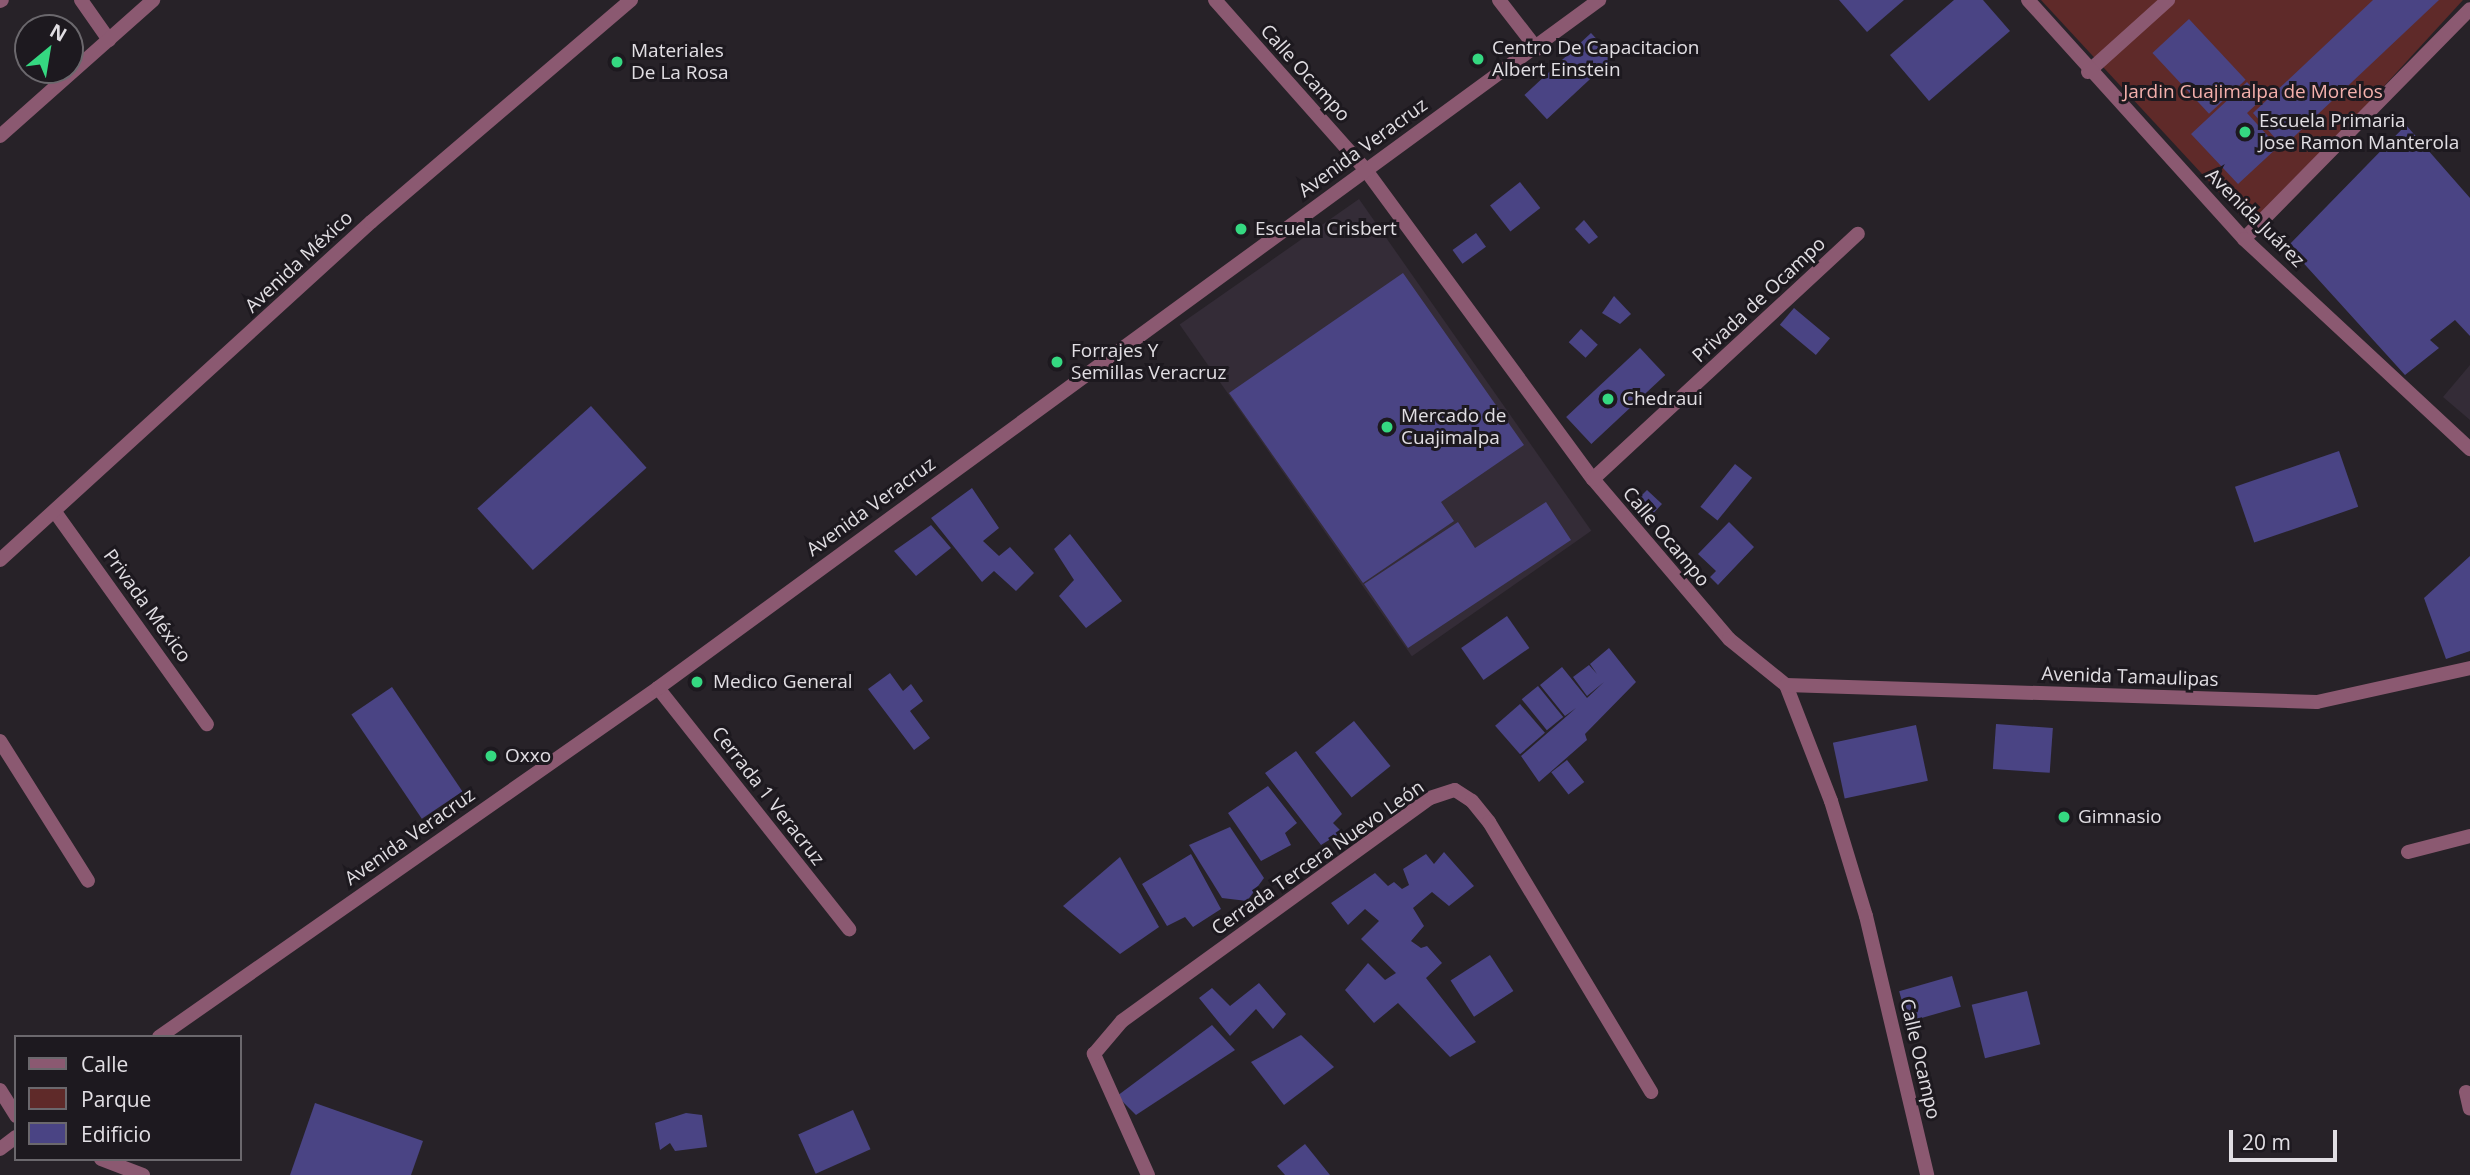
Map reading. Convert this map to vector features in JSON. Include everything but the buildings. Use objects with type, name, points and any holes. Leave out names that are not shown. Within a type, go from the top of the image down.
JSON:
[{"type":"street","points":[[81,0],[108,40]]},
{"type":"street","points":[[0,136],[153,0]]},
{"type":"street","name":"Avenida México","points":[[0,560],[371,222],[631,0]]},
{"type":"street","name":"Calle Ocampo","points":[[1215,0],[1365,169],[1593,479],[1729,639],[1786,685],[1830,801],[1866,916],[1927,1175]]},
{"type":"street","points":[[1499,0],[1537,49]]},
{"type":"street","name":"Avenida Veracruz","points":[[162,1035],[658,688],[1365,169],[1537,49],[1599,0]]},
{"type":"street","name":"Avenida Juárez","points":[[2028,0],[2088,72],[2244,239],[2470,449]]},
{"type":"street","points":[[2088,72],[2168,0]]},
{"type":"street","points":[[2244,239],[2470,9]]},
{"type":"street","name":"Privada de Ocampo","points":[[1593,479],[1858,234]]},
{"type":"street","name":"Privada México","points":[[55,512],[207,724]]},
{"type":"street","name":"Avenida Tamaulipas","points":[[1786,685],[2317,702],[2470,668]]},
{"type":"street","name":"Cerrada 1 Veracruz","points":[[658,688],[849,929]]},
{"type":"street","points":[[0,741],[88,881]]},
{"type":"street","name":"Cerrada Tercera Nuevo León","points":[[1148,1175],[1094,1054],[1133,1013],[1430,798],[1455,790],[1472,801],[1489,822],[1651,1092]]},
{"type":"street","points":[[2408,852],[2470,836]]},
{"type":"street","points":[[0,1090],[14,1113]]},
{"type":"street","points":[[2466,1092],[2470,1109]]},
{"type":"street","points":[[106,1161],[143,1175]]},
{"type":"shaded area","name":"Mercado de Cuajimalpa","points":[[1359,199],[1591,531],[1412,656],[1180,325]]},
{"type":"shaded area","points":[[2470,365],[2470,420],[2443,397]]},
{"type":"green space","name":"Jardin Cuajimalpa de Morelos","points":[[2041,0],[2463,0],[2253,229]]},
{"type":"place","name":"Centro De Capacitacion Albert Einstein","points":[[1478,59]]},
{"type":"place","name":"Materiales De La Rosa","points":[[617,62]]},
{"type":"place","name":"Escuela Primaria Jose Ramon Manterola","points":[[2245,132]]},
{"type":"place","name":"Escuela Crisbert","points":[[1241,229]]},
{"type":"place","name":"Forrajes Y Semillas Veracruz","points":[[1057,362]]},
{"type":"place","name":"Chedraui","points":[[1608,399]]},
{"type":"place","name":"Mercado de Cuajimalpa","points":[[1387,427]]},
{"type":"place","name":"Medico General","points":[[697,682]]},
{"type":"place","name":"Oxxo","points":[[491,756]]},
{"type":"place","name":"Gimnasio","points":[[2064,817]]}]
